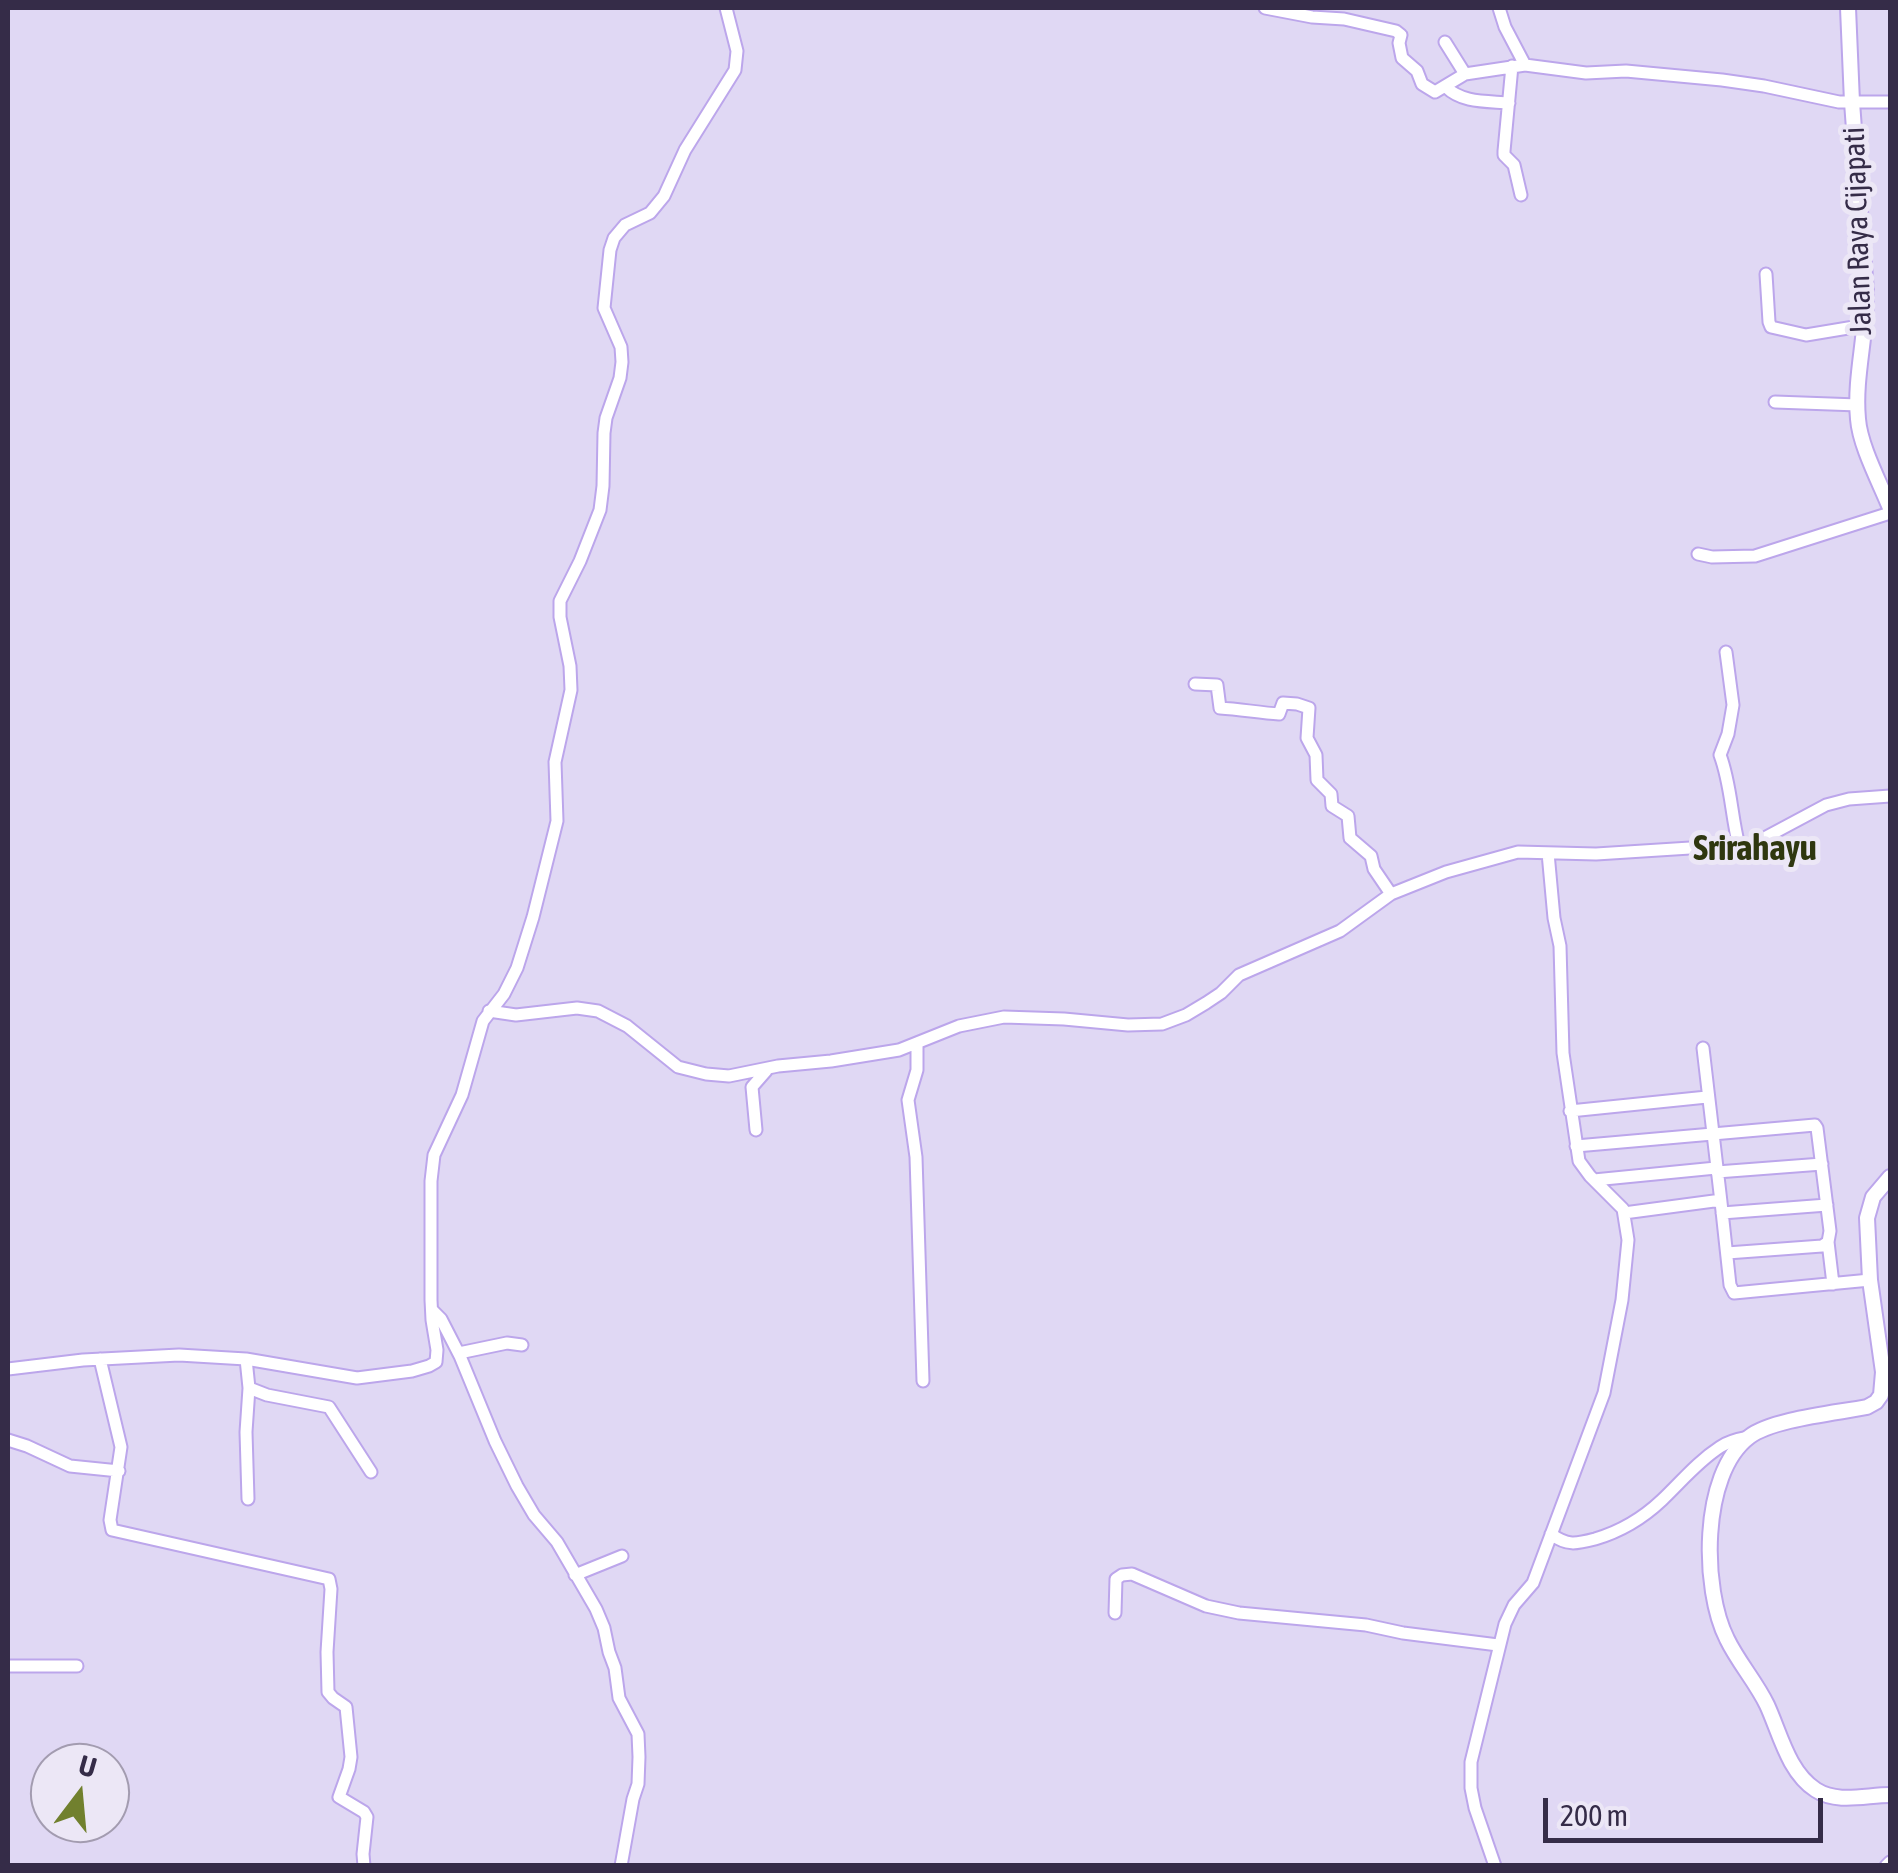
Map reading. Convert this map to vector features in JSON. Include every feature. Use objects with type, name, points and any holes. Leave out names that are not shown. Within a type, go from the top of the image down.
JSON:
[{"type":"main road","name":"Jalan Raya Cijapati","points":[[1848,8],[1866,292],[1858,422],[1890,504]]},
{"type":"main road","points":[[1889,1796],[1835,1798],[1822,1794],[1801,1778],[1765,1701],[1720,1623],[1710,1586],[1710,1528],[1725,1469],[1749,1436],[1792,1421],[1867,1407],[1879,1399],[1883,1372],[1866,1218],[1879,1188],[1890,1176]]},
{"type":"street","points":[[8,1369],[179,1355],[246,1359],[357,1378],[412,1371],[436,1362],[432,1310],[434,1156],[456,1109],[477,1037],[516,968],[557,821],[554,762],[571,690],[560,601],[600,510],[606,418],[622,362],[621,347],[604,308],[610,250],[625,225],[650,212],[664,196],[684,150],[735,70],[738,52],[726,8]]},
{"type":"street","points":[[1265,8],[1396,31],[1401,35],[1400,56],[1417,72],[1422,84],[1435,92],[1465,74],[1518,66],[1722,80],[1830,100],[1890,102]]},
{"type":"street","points":[[1500,8],[1518,66],[1508,103],[1504,154],[1514,165],[1521,196]]},
{"type":"street","points":[[1446,42],[1465,74]]},
{"type":"street","points":[[1446,87],[1466,99],[1508,103]]},
{"type":"street","points":[[1766,274],[1771,327],[1809,335],[1866,325]]},
{"type":"street","points":[[1775,402],[1858,404]]},
{"type":"street","points":[[1698,554],[1755,556],[1890,504]]},
{"type":"street","points":[[1726,652],[1733,705],[1720,755],[1728,778],[1739,846]]},
{"type":"street","points":[[1195,684],[1216,685],[1220,708],[1277,715],[1284,703],[1309,708],[1307,738],[1316,755],[1317,780],[1330,794],[1332,806],[1348,816],[1350,838],[1371,856],[1374,869],[1391,894]]},
{"type":"street","points":[[489,1012],[590,1010],[627,1026],[685,1070],[729,1076],[899,1050],[960,1026],[1004,1017],[1162,1024],[1206,1003],[1239,975],[1340,931],[1391,894],[1446,872],[1504,854],[1533,851],[1596,854],[1753,844],[1834,802],[1890,796]]},
{"type":"street","points":[[1495,1866],[1476,1808],[1471,1774],[1476,1733],[1498,1645],[1514,1605],[1533,1583],[1604,1393],[1628,1240],[1623,1209],[1578,1160],[1563,1053],[1560,946],[1548,853]]},
{"type":"street","points":[[917,1043],[916,1070],[908,1100],[917,1175],[923,1381]]},
{"type":"street","points":[[1703,1048],[1730,1285],[1734,1292],[1870,1280]]},
{"type":"street","points":[[756,1130],[752,1087],[769,1068]]},
{"type":"street","points":[[1570,1111],[1708,1097]]},
{"type":"street","points":[[1576,1146],[1812,1124],[1817,1128],[1822,1164],[1833,1284]]},
{"type":"street","points":[[1594,1180],[1822,1164]]},
{"type":"street","points":[[1624,1212],[1714,1201],[1722,1208],[1827,1205]]},
{"type":"street","points":[[1727,1253],[1822,1246],[1828,1242]]},
{"type":"street","points":[[432,1310],[459,1353],[517,1486],[534,1516],[557,1542],[604,1628],[620,1698],[638,1734],[640,1757],[621,1866]]},
{"type":"street","points":[[459,1353],[506,1343],[522,1345]]},
{"type":"street","points":[[100,1359],[121,1447],[110,1520],[112,1530],[329,1579],[328,1692],[346,1706],[350,1741],[350,1770],[339,1797],[367,1816],[364,1866]]},
{"type":"street","points":[[246,1359],[248,1500]]},
{"type":"street","points":[[248,1388],[329,1407],[371,1472]]},
{"type":"street","points":[[1551,1534],[1573,1544],[1612,1534],[1661,1502],[1685,1475],[1719,1448],[1749,1436]]},
{"type":"street","points":[[8,1440],[70,1466],[118,1471]]},
{"type":"street","points":[[575,1575],[622,1556]]},
{"type":"street","points":[[1115,1613],[1115,1582],[1118,1576],[1132,1574],[1222,1610],[1366,1624],[1403,1633],[1498,1645]]},
{"type":"street","points":[[8,1666],[77,1666]]},
{"type":"district","name":"Srirahayu","points":[[1755,849]]}]
